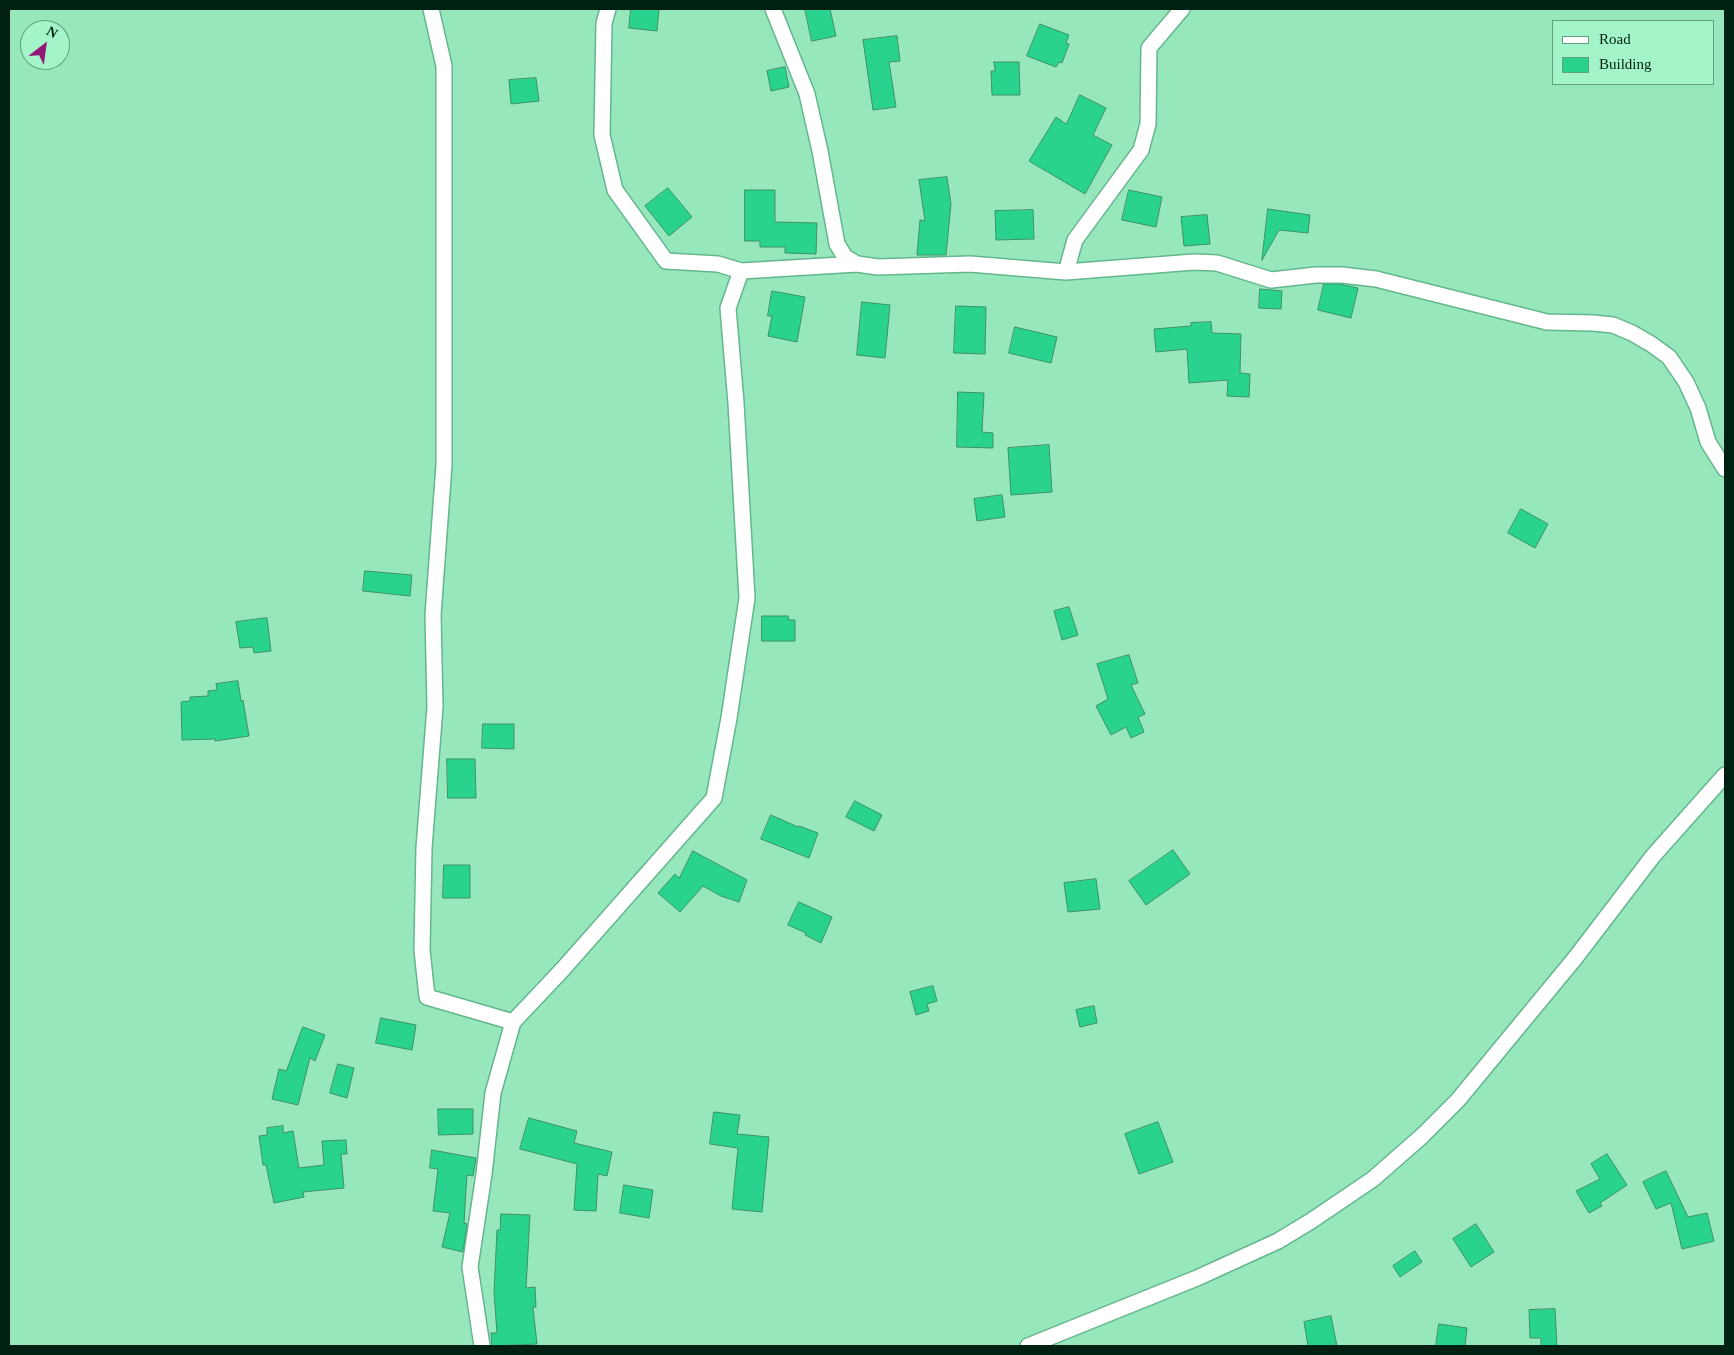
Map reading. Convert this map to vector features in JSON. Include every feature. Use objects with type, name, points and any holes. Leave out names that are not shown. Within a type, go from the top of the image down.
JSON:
[{"type":"street","points":[[431,9],[444,66],[444,465],[434,615],[436,706],[424,848],[422,950],[427,997],[513,1022]]},
{"type":"street","points":[[608,9],[604,23],[602,135],[615,190],[666,261],[718,264],[741,271],[857,264],[878,267],[970,264],[1066,272],[1194,262],[1217,263],[1271,280],[1316,275],[1342,275],[1376,279],[1546,322],[1613,325],[1638,337],[1669,358],[1686,382],[1698,408],[1708,442],[1725,469]]},
{"type":"street","points":[[773,9],[807,94],[820,151],[837,244],[845,257],[857,264]]},
{"type":"street","points":[[1066,272],[1075,240],[1142,150],[1148,124],[1149,48],[1182,9]]},
{"type":"street","points":[[482,1346],[470,1266],[484,1174],[493,1093],[513,1022],[563,969],[714,798],[729,718],[746,598],[736,403],[728,308],[741,271]]},
{"type":"street","points":[[1028,1346],[1197,1278],[1278,1241],[1373,1179],[1422,1136],[1458,1100],[1576,957],[1653,856],[1725,776]]},
{"type":"building","points":[[631,9],[659,9],[657,31],[629,28]]},
{"type":"building","points":[[805,9],[830,9],[836,36],[812,41]]},
{"type":"building","points":[[1040,24],[1069,35],[1066,43],[1069,44],[1062,63],[1059,62],[1056,67],[1027,56]]},
{"type":"building","points":[[897,36],[900,61],[889,62],[896,107],[873,110],[863,40]]},
{"type":"building","points":[[994,62],[1019,62],[1020,95],[992,95],[991,71],[995,71]]},
{"type":"building","points":[[785,67],[789,87],[771,91],[767,71]]},
{"type":"building","points":[[536,78],[539,101],[511,104],[509,80]]},
{"type":"building","points":[[1080,95],[1106,108],[1093,135],[1112,145],[1085,194],[1029,161],[1056,117],[1066,124]]},
{"type":"building","points":[[947,177],[951,204],[946,255],[917,255],[920,220],[925,221],[919,180]]},
{"type":"building","points":[[668,188],[692,217],[669,236],[645,206]]},
{"type":"building","points":[[745,190],[775,190],[775,222],[817,223],[816,254],[785,253],[785,247],[760,247],[760,241],[745,241]]},
{"type":"building","points":[[1129,190],[1162,197],[1156,227],[1122,220]]},
{"type":"building","points":[[1268,209],[1310,215],[1308,233],[1279,230],[1262,260]]},
{"type":"building","points":[[1033,210],[1034,239],[996,240],[995,211]]},
{"type":"building","points":[[1207,215],[1210,244],[1184,246],[1181,217]]},
{"type":"building","points":[[1324,284],[1340,284],[1358,288],[1351,318],[1318,310]]},
{"type":"building","points":[[1260,289],[1282,291],[1281,309],[1259,308]]},
{"type":"building","points":[[772,291],[805,297],[797,342],[768,336],[772,316],[768,316]]},
{"type":"building","points":[[862,302],[890,305],[885,358],[857,355]]},
{"type":"building","points":[[956,306],[986,307],[985,354],[954,353]]},
{"type":"building","points":[[1211,322],[1212,333],[1241,334],[1240,373],[1250,374],[1249,397],[1227,396],[1228,380],[1189,383],[1187,349],[1156,352],[1154,329],[1191,326],[1191,323]]},
{"type":"building","points":[[1015,327],[1057,337],[1051,363],[1009,353]]},
{"type":"building","points":[[958,392],[984,393],[982,432],[993,433],[993,448],[957,447]]},
{"type":"building","points":[[1049,445],[1052,492],[1011,495],[1008,448]]},
{"type":"building","points":[[1002,495],[1005,517],[977,521],[974,499]]},
{"type":"building","points":[[1521,509],[1548,524],[1535,548],[1508,533]]},
{"type":"building","points":[[365,571],[412,575],[410,596],[363,591]]},
{"type":"building","points":[[1069,607],[1078,635],[1062,640],[1054,611]]},
{"type":"building","points":[[762,616],[788,616],[789,620],[795,620],[795,641],[762,641]]},
{"type":"building","points":[[267,618],[271,651],[254,653],[253,647],[240,648],[236,622]]},
{"type":"building","points":[[1129,655],[1138,683],[1131,685],[1145,714],[1138,717],[1144,732],[1131,738],[1126,727],[1111,735],[1096,706],[1108,699],[1097,664]]},
{"type":"building","points":[[238,681],[249,736],[215,741],[215,739],[182,740],[181,702],[190,701],[190,697],[208,696],[208,691],[217,690],[216,684]]},
{"type":"building","points":[[483,724],[514,724],[514,749],[482,748]]},
{"type":"building","points":[[447,759],[475,759],[476,798],[448,798]]},
{"type":"building","points":[[855,801],[882,815],[874,831],[846,817]]},
{"type":"building","points":[[771,815],[798,827],[818,833],[809,858],[761,839]]},
{"type":"building","points":[[1173,850],[1190,874],[1146,905],[1129,881]]},
{"type":"building","points":[[693,851],[747,880],[739,902],[721,896],[703,886],[680,912],[658,893],[675,874],[679,878]]},
{"type":"building","points":[[444,865],[470,865],[470,898],[443,898]]},
{"type":"building","points":[[1096,879],[1100,909],[1068,912],[1064,883]]},
{"type":"building","points":[[799,902],[832,917],[821,943],[805,935],[806,933],[788,925]]},
{"type":"building","points":[[933,986],[937,1001],[927,1004],[929,1011],[916,1015],[910,992]]},
{"type":"building","points":[[1094,1006],[1097,1023],[1080,1027],[1076,1010]]},
{"type":"building","points":[[381,1018],[416,1025],[412,1050],[376,1043]]},
{"type":"building","points":[[303,1027],[325,1035],[315,1061],[310,1058],[298,1105],[272,1099],[279,1069],[286,1071]]},
{"type":"building","points":[[338,1064],[354,1068],[347,1098],[330,1093]]},
{"type":"building","points":[[438,1109],[473,1109],[473,1134],[439,1135]]},
{"type":"building","points":[[714,1112],[740,1115],[737,1134],[769,1137],[762,1212],[732,1209],[738,1148],[710,1144]]},
{"type":"building","points":[[529,1118],[577,1131],[574,1143],[612,1152],[607,1176],[598,1174],[596,1211],[574,1210],[577,1164],[520,1149]]},
{"type":"building","points":[[1158,1122],[1173,1162],[1139,1174],[1125,1134]]},
{"type":"building","points":[[283,1126],[283,1133],[293,1131],[299,1168],[324,1165],[322,1141],[346,1140],[347,1154],[341,1154],[344,1188],[303,1192],[304,1197],[274,1203],[266,1165],[263,1165],[259,1136],[267,1135],[267,1128]]},
{"type":"building","points":[[432,1150],[476,1158],[473,1176],[467,1175],[464,1223],[467,1224],[463,1252],[442,1247],[450,1213],[433,1211],[438,1169],[430,1168]]},
{"type":"building","points":[[1607,1154],[1627,1185],[1600,1203],[1602,1206],[1589,1213],[1576,1191],[1600,1179],[1591,1164]]},
{"type":"building","points":[[1666,1171],[1688,1217],[1707,1213],[1714,1241],[1682,1249],[1671,1203],[1656,1209],[1643,1182]]},
{"type":"building","points":[[624,1185],[653,1190],[649,1218],[620,1213]]},
{"type":"building","points":[[501,1214],[530,1215],[526,1288],[535,1287],[536,1307],[533,1307],[537,1344],[492,1346],[491,1333],[497,1333],[494,1292],[497,1230],[500,1230]]},
{"type":"building","points":[[1476,1224],[1494,1252],[1471,1267],[1453,1239]]},
{"type":"building","points":[[1415,1251],[1422,1262],[1400,1277],[1393,1266]]},
{"type":"building","points":[[1555,1309],[1557,1346],[1541,1346],[1541,1338],[1530,1338],[1529,1310]]},
{"type":"building","points":[[1331,1316],[1337,1346],[1308,1346],[1304,1322]]},
{"type":"building","points":[[1439,1324],[1467,1328],[1465,1346],[1436,1346]]}]
